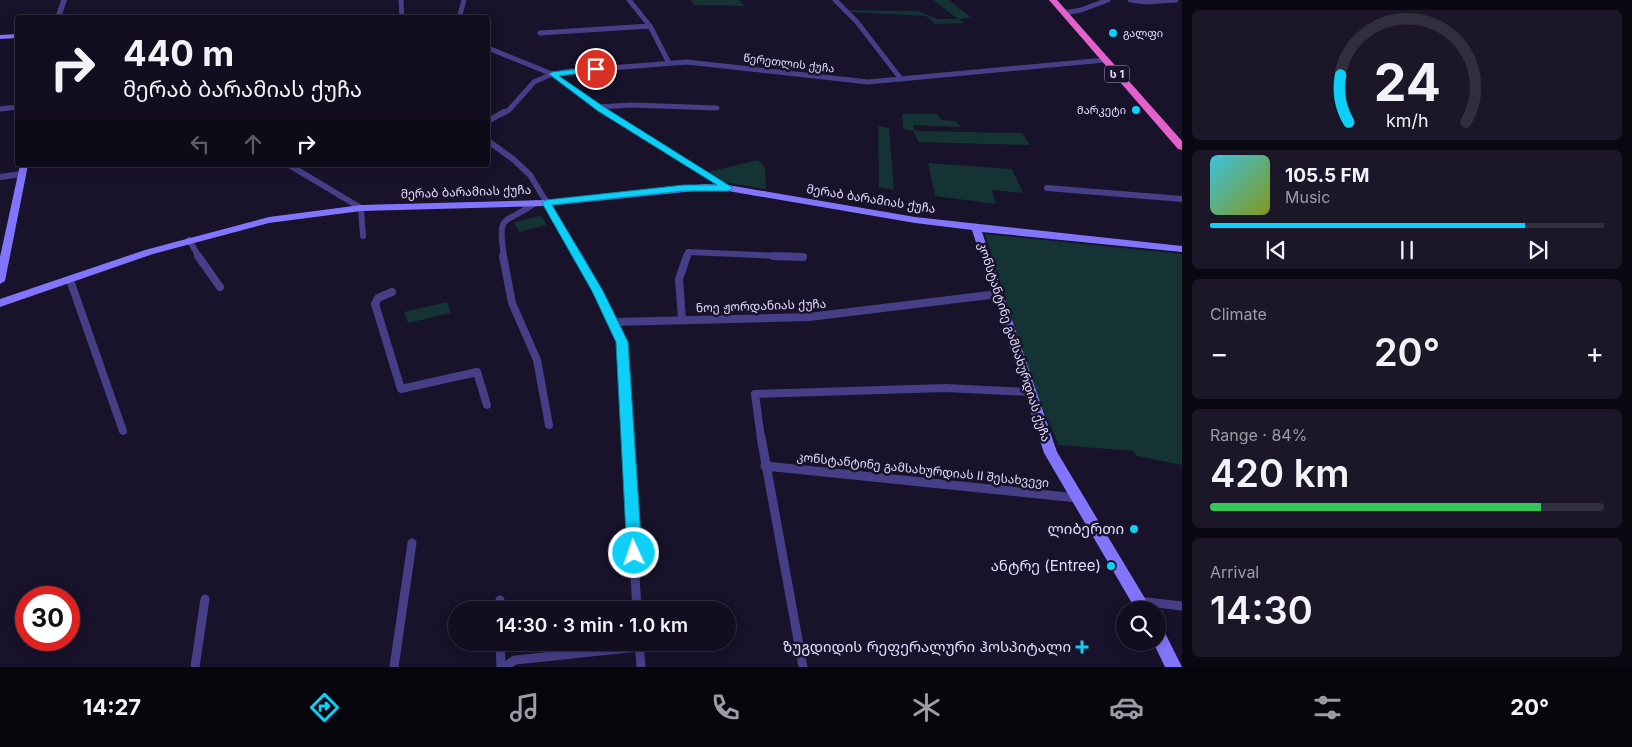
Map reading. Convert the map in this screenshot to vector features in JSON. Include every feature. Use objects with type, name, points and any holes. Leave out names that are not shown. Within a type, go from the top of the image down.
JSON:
[{"type":"highway","name":"ს 1","points":[[1053,0],[1182,147]]},
{"type":"main road","points":[[0,37],[15,36]]},
{"type":"main road","points":[[0,281],[3,257],[23,170]]},
{"type":"main road","name":"მერაბ ბარამიას ქუჩა","points":[[0,303],[149,252],[269,220],[361,208],[535,203],[684,188],[728,188],[915,220],[1182,249]]},
{"type":"main road","name":"კონსტანტინე გამსახურდიას ქუჩა","points":[[976,228],[1051,454],[1138,601]]},
{"type":"main road","points":[[1166,651],[1174,667]]},
{"type":"street","points":[[59,15],[64,0]]},
{"type":"street","points":[[401,0],[402,15]]},
{"type":"street","points":[[460,15],[464,0]]},
{"type":"street","points":[[629,0],[650,26],[669,63]]},
{"type":"street","points":[[835,0],[857,22],[901,79]]},
{"type":"street","points":[[1064,13],[1081,10],[1108,0]]},
{"type":"street","points":[[1130,0],[1146,2],[1176,0]]},
{"type":"street","points":[[540,33],[650,26]]},
{"type":"street","points":[[490,49],[552,74],[597,106],[728,188]]},
{"type":"street","name":"წერეთლის ქუჩა","points":[[490,120],[508,110],[534,82],[552,74],[669,63],[728,66],[856,82],[1105,60]]},
{"type":"street","points":[[597,106],[632,105],[717,108]]},
{"type":"street","points":[[0,109],[15,107]]},
{"type":"street","points":[[490,142],[513,159],[530,175],[574,248],[614,322],[622,342],[625,361],[637,601]]},
{"type":"street","points":[[292,167],[361,208],[364,236]]},
{"type":"street","points":[[0,177],[23,170]]},
{"type":"street","points":[[1047,188],[1182,199]]},
{"type":"street","points":[[535,203],[529,209],[505,221],[500,226],[500,231],[511,296],[523,331],[537,360],[542,377],[549,425]]},
{"type":"street","points":[[189,240],[220,288]]},
{"type":"street","points":[[682,320],[679,279],[688,252],[803,257]]},
{"type":"street","points":[[70,280],[122,431]]},
{"type":"street","points":[[392,292],[378,298],[375,304],[401,388],[478,372],[487,405]]},
{"type":"street","name":"ნოე ჟორდანიას ქუჩა","points":[[614,322],[809,317],[998,294]]},
{"type":"street","points":[[803,667],[765,466],[755,394],[944,388],[1030,392]]},
{"type":"street","name":"კონსტანტინე გამსახურდიას II შესახვევი","points":[[765,466],[1078,498]]},
{"type":"street","points":[[394,667],[412,543]]},
{"type":"street","points":[[195,667],[205,599]]},
{"type":"street","points":[[1166,606],[1182,606]]},
{"type":"street","points":[[501,651],[502,667],[515,660],[589,651]]},
{"type":"street","points":[[640,651],[641,667]]},
{"type":"green space","points":[[691,0],[739,0],[745,6],[694,5]]},
{"type":"green space","points":[[933,0],[949,0],[972,18],[959,19],[964,23],[935,24],[926,16],[847,12],[845,10],[917,11],[938,19],[958,19]]},
{"type":"green space","points":[[902,114],[937,114],[942,120],[956,121],[960,127],[913,125],[915,131],[1022,133],[1030,145],[919,142],[913,131],[903,129]]},
{"type":"green space","points":[[878,126],[889,128],[894,190],[879,187]]},
{"type":"green space","points":[[758,160],[765,168],[766,189],[717,181],[704,173]]},
{"type":"green space","points":[[928,163],[1012,169],[1023,193],[992,190],[996,204],[935,196]]},
{"type":"green space","points":[[541,216],[547,225],[519,232],[514,222]]},
{"type":"green space","points":[[985,234],[1182,254],[1182,465],[1137,456],[1133,451],[1059,445],[1035,392]]},
{"type":"green space","points":[[447,302],[451,313],[408,323],[404,312]]},
{"type":"place","name":"გალფი","points":[[1113,33]]},
{"type":"place","name":"მარკეტი","points":[[1136,110]]},
{"type":"place","name":"ლიბერთი","points":[[1134,529]]},
{"type":"place","name":"ანტრე (Entree)","points":[[1111,566]]},
{"type":"place","name":"ზუგდიდის რეფერალური ჰოსპიტალი","points":[[1082,647]]},
{"type":"route","points":[[596,69],[552,74],[601,109],[728,188],[684,188],[546,203],[598,291],[622,342],[625,361],[634,553]]}]
